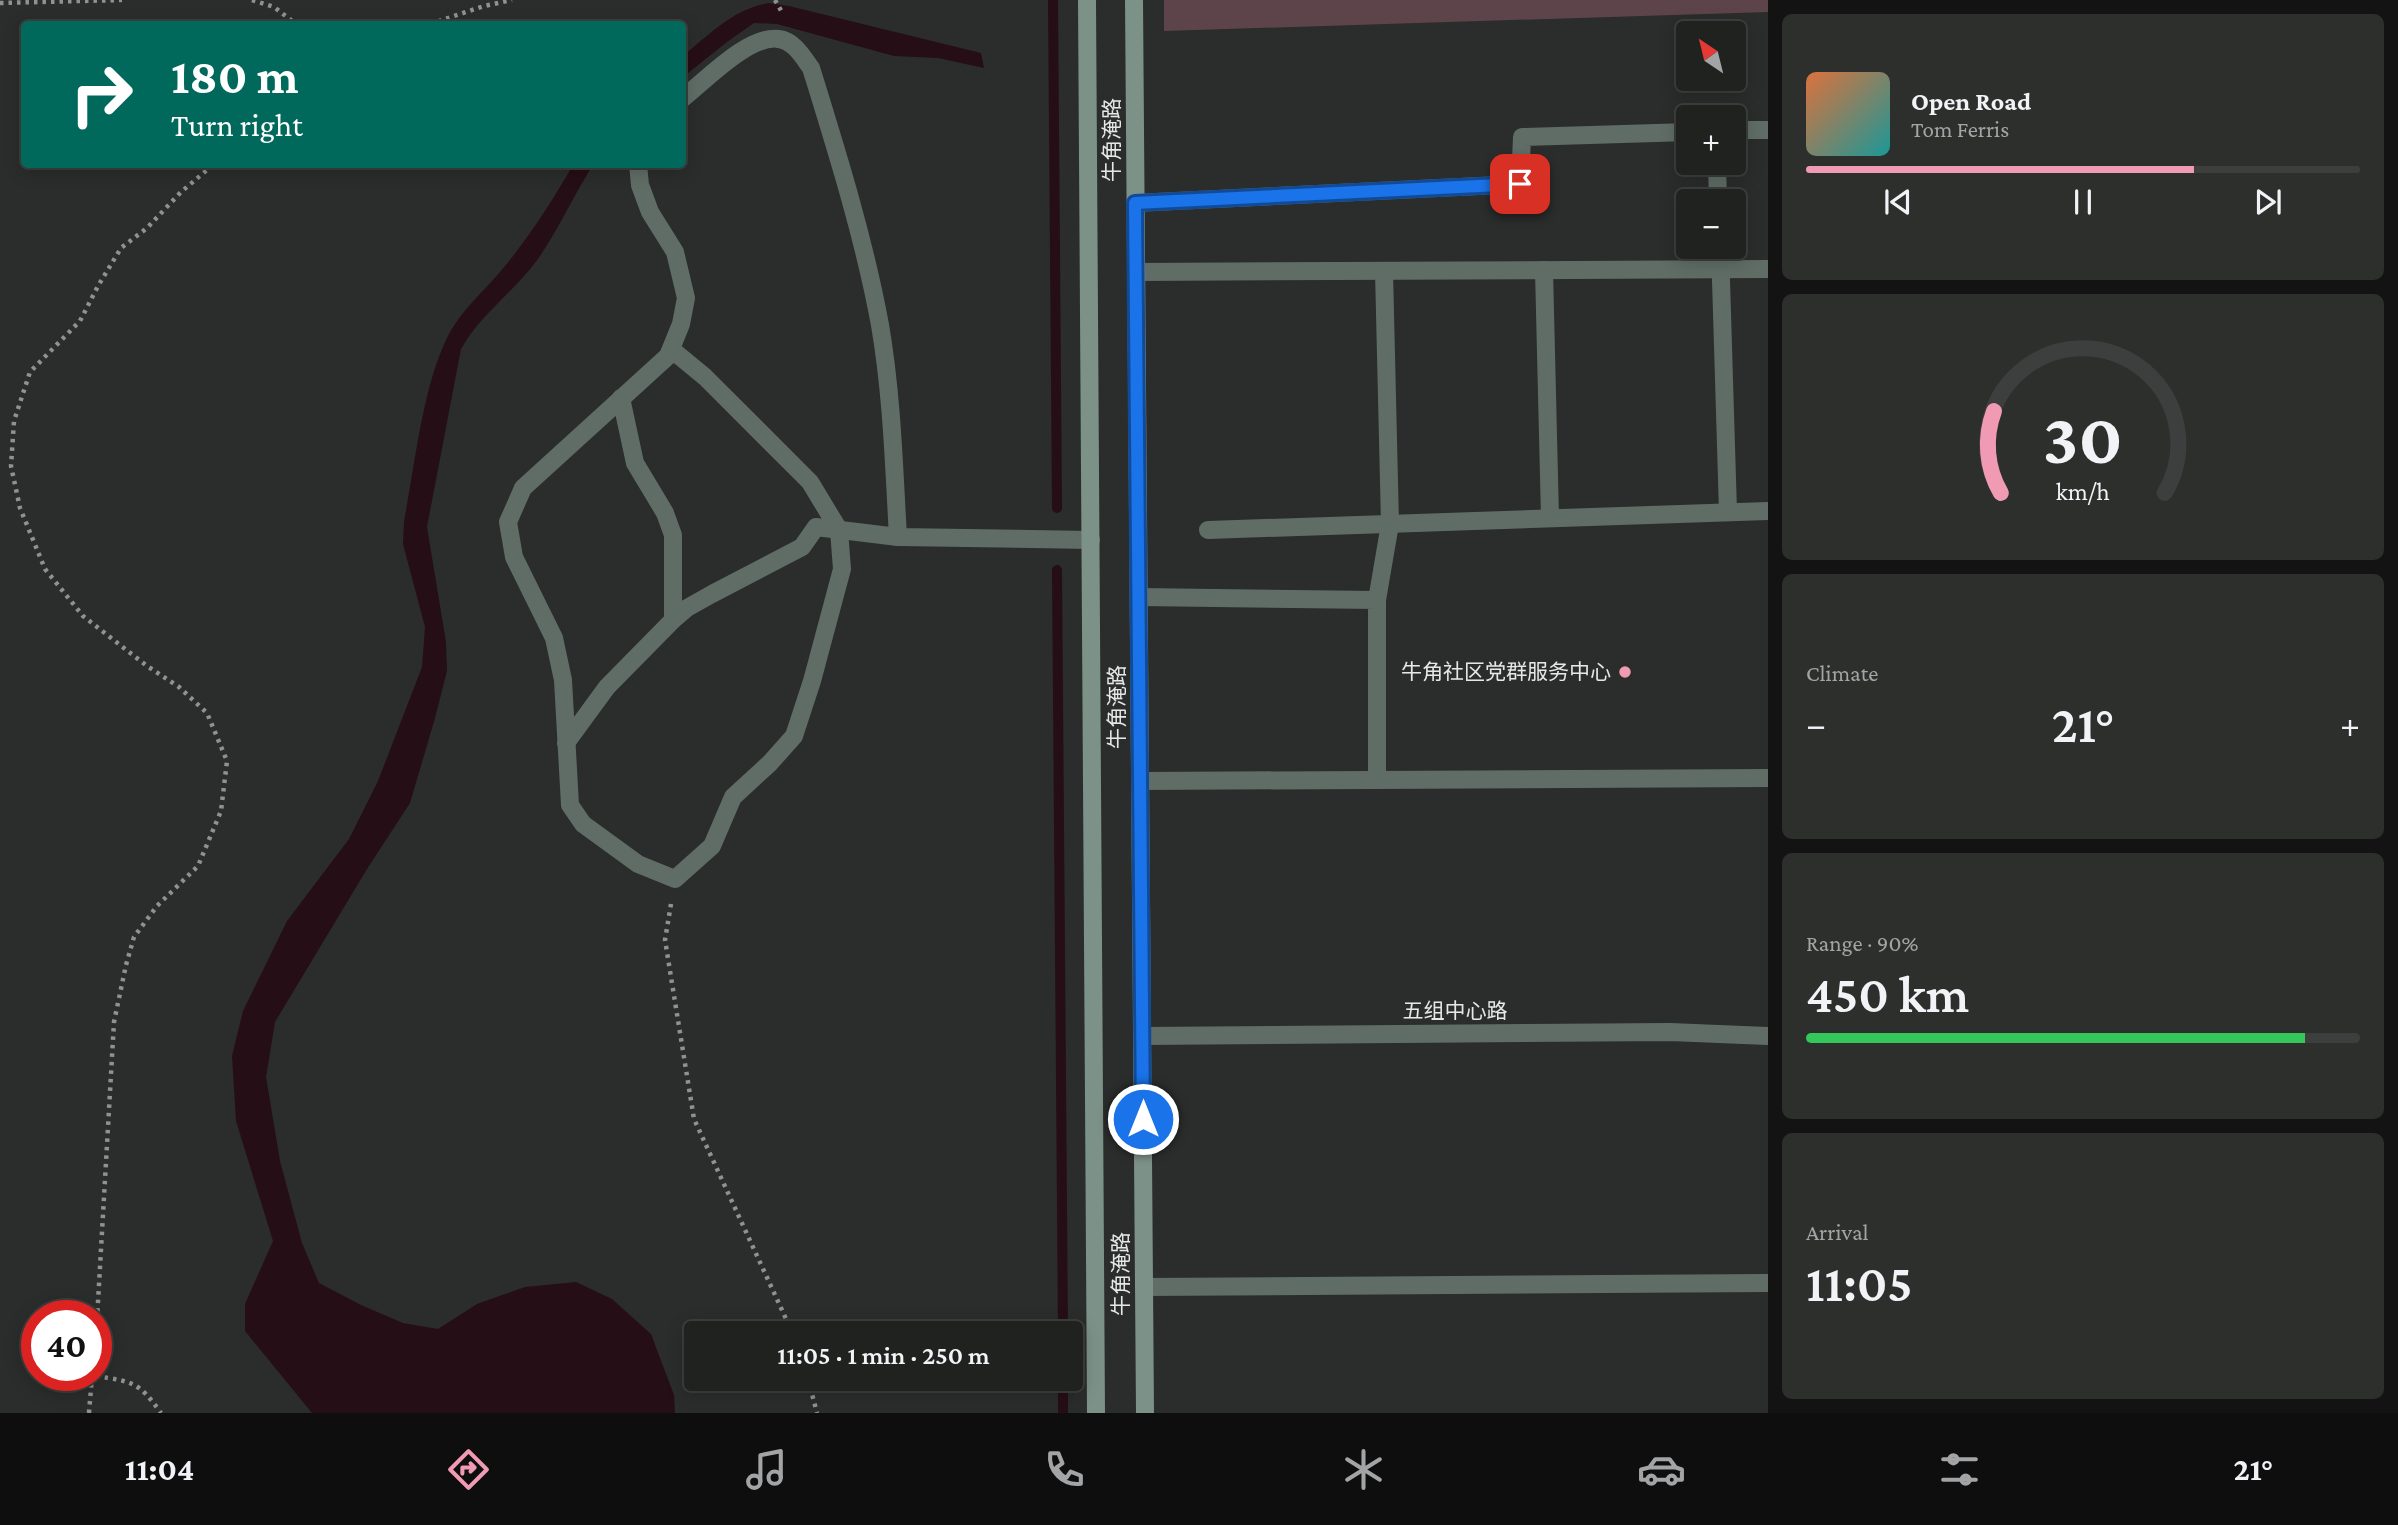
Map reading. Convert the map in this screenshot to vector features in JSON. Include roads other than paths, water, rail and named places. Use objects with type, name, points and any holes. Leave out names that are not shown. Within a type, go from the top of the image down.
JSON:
[{"type":"street","name":"牛角淹路","points":[[1087,0],[1096,1413]]},
{"type":"street","name":"牛角淹路","points":[[1134,0],[1145,1413]]},
{"type":"street","points":[[686,96],[744,49],[761,40],[781,39],[789,43],[811,68],[858,229],[880,326],[893,442],[898,537]]},
{"type":"street","points":[[1746,130],[1768,130]]},
{"type":"street","points":[[1135,203],[1520,184],[1522,137],[1676,132]]},
{"type":"street","points":[[638,168],[640,185],[647,203],[675,252],[686,298],[681,324],[668,356],[523,488],[508,522],[514,556],[554,638],[563,681],[570,805],[583,824],[638,864],[676,879],[712,846],[733,797],[770,763],[794,736],[816,670],[842,569],[839,530],[810,482],[705,377],[671,349]]},
{"type":"street","points":[[1720,259],[1728,512]]},
{"type":"street","points":[[1136,272],[1768,269]]},
{"type":"street","points":[[1544,270],[1550,518]]},
{"type":"street","points":[[1377,780],[1377,600],[1390,524],[1384,271]]},
{"type":"street","points":[[621,398],[635,463],[665,513],[673,535],[673,620]]},
{"type":"street","points":[[1208,530],[1768,511]]},
{"type":"street","points":[[566,743],[607,687],[673,620],[712,593],[802,547],[816,527],[898,537],[1090,540]]},
{"type":"street","points":[[1139,597],[1377,600]]},
{"type":"street","points":[[1140,781],[1768,778]]},
{"type":"street","name":"五组中心路","points":[[1142,1036],[1670,1032],[1768,1036]]},
{"type":"street","points":[[1144,1287],[1768,1283]]},
{"type":"waterway","points":[[1053,0],[1057,508]]},
{"type":"waterway","points":[[1057,570],[1063,1321]]},
{"type":"waterway","points":[[1063,1391],[1063,1413]]},
{"type":"place","name":"牛角社区党群服务中心","points":[[1625,672]]}]
